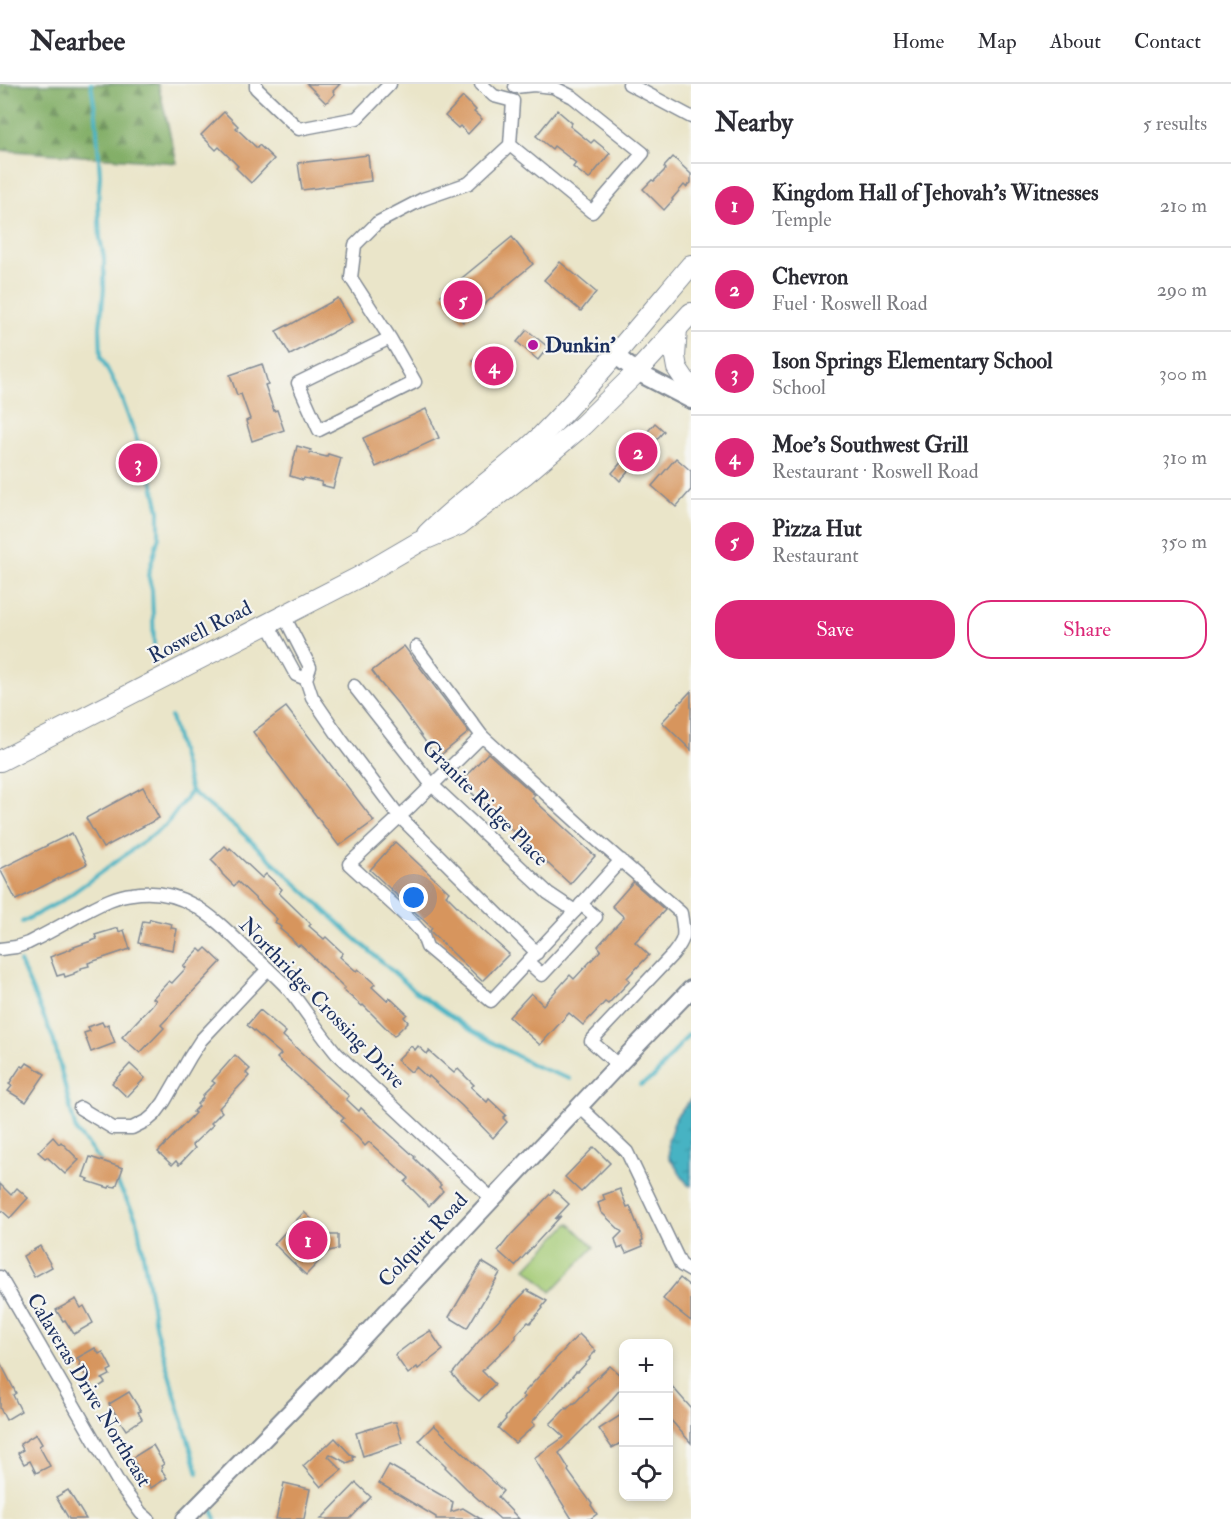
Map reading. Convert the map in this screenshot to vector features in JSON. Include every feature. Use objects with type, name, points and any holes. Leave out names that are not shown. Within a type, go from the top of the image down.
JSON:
[{"type":"main road","name":"Roswell Road","points":[[419,542],[448,513],[509,466],[531,445],[615,356],[691,265]]},
{"type":"main road","name":"Roswell Road","points":[[0,761],[359,577],[419,542],[459,525],[524,475],[583,425],[637,372],[691,313]]},
{"type":"main road","points":[[677,328],[675,357],[677,368],[691,389]]},
{"type":"street","points":[[256,84],[256,88],[299,129],[357,118],[390,84]]},
{"type":"street","points":[[481,84],[494,96],[513,101]]},
{"type":"street","points":[[629,84],[691,117]]},
{"type":"street","points":[[390,338],[298,383],[319,430],[415,382],[390,338],[351,278],[355,245],[376,223],[423,199],[469,183],[510,146],[514,86],[553,87],[573,97],[644,153],[592,212],[510,146]]},
{"type":"street","points":[[615,356],[637,372],[691,400]]},
{"type":"street","points":[[276,620],[296,675],[306,679],[312,697],[340,738],[399,816],[532,957],[542,975],[596,917],[578,908]]},
{"type":"street","points":[[416,647],[482,736],[681,913],[683,942],[591,1041],[618,1065]]},
{"type":"street","name":"Granite Ridge Place","points":[[354,686],[432,785],[548,893],[578,908]]},
{"type":"street","points":[[482,736],[349,864],[411,921],[422,933],[427,947],[491,1001],[621,860]]},
{"type":"street","name":"Northridge Crossing Drive","points":[[0,949],[28,943],[108,900],[132,894],[155,893],[178,898],[202,909],[290,991],[337,1054],[492,1199]]},
{"type":"street","points":[[80,1108],[113,1128],[132,1128],[148,1120],[164,1102],[201,1040],[268,969]]},
{"type":"street","name":"Colquitt Road","points":[[185,1519],[348,1353],[691,989]]},
{"type":"street","points":[[579,1106],[627,1152],[681,1265],[691,1271]]},
{"type":"street","name":"Calaveras Drive Northeast","points":[[0,1277],[120,1485],[148,1519]]},
{"type":"green space","points":[[0,84],[158,84],[177,163],[0,150]]},
{"type":"green space","points":[[569,1223],[594,1247],[551,1292],[526,1268]]},
{"type":"water","points":[[691,1099],[691,1186],[669,1157],[668,1140],[676,1117]]},
{"type":"building","points":[[307,84],[340,84],[333,91],[335,94],[326,103]]},
{"type":"building","points":[[463,97],[482,119],[468,134],[445,116]]},
{"type":"building","points":[[557,110],[572,123],[570,126],[591,143],[594,140],[610,153],[589,179],[573,167],[576,163],[554,146],[552,149],[536,136]]},
{"type":"building","points":[[224,112],[238,126],[236,128],[257,148],[259,145],[274,159],[251,183],[219,147],[216,150],[201,135]]},
{"type":"building","points":[[368,155],[371,181],[302,190],[298,163]]},
{"type":"building","points":[[673,157],[691,174],[691,183],[686,187],[684,185],[664,210],[643,189],[666,169],[664,167]]},
{"type":"building","points":[[512,237],[533,264],[463,322],[441,295]]},
{"type":"building","points":[[560,262],[596,292],[581,311],[544,280]]},
{"type":"building","points":[[338,298],[352,322],[290,355],[276,331]]},
{"type":"building","name":"Dunkin'","points":[[527,330],[548,347],[538,360],[517,342]]},
{"type":"building","points":[[486,346],[515,371],[502,386],[473,361]]},
{"type":"building","points":[[262,364],[268,384],[265,385],[274,411],[277,410],[284,430],[252,441],[246,421],[250,419],[241,394],[237,395],[230,375]]},
{"type":"building","points":[[426,409],[439,438],[376,467],[363,438]]},
{"type":"building","points":[[655,423],[664,431],[620,481],[612,473]]},
{"type":"building","points":[[297,446],[311,450],[310,453],[327,457],[328,454],[341,458],[333,488],[321,485],[322,482],[290,476]]},
{"type":"building","points":[[676,458],[691,471],[691,490],[676,507],[652,486]]},
{"type":"building","points":[[404,646],[469,732],[437,758],[372,671]]},
{"type":"building","points":[[691,691],[691,750],[662,722]]},
{"type":"building","points":[[286,707],[374,821],[339,846],[253,732]]},
{"type":"building","points":[[488,753],[535,795],[532,798],[595,856],[570,884],[460,782]]},
{"type":"building","points":[[143,787],[159,818],[103,848],[86,818]]},
{"type":"building","points":[[72,833],[87,864],[16,900],[0,869]]},
{"type":"building","points":[[395,842],[449,892],[446,895],[466,915],[509,954],[482,981],[430,931],[432,928],[370,870]]},
{"type":"building","points":[[225,846],[262,878],[266,874],[282,889],[279,893],[311,924],[309,926],[324,939],[326,937],[343,953],[340,957],[375,984],[372,987],[387,1001],[390,998],[407,1014],[404,1017],[408,1022],[394,1036],[363,1005],[343,990],[345,988],[300,945],[298,946],[280,929],[281,927],[275,922],[277,919],[238,882],[234,886],[222,874],[211,860]]},
{"type":"building","points":[[633,882],[665,910],[635,942],[649,955],[627,978],[630,981],[583,1025],[569,1013],[540,1045],[509,1017],[531,993],[543,1005],[570,975],[574,979],[601,950],[598,946],[624,917],[612,906]]},
{"type":"building","points":[[150,919],[172,924],[171,928],[177,929],[173,950],[138,943],[143,921],[149,922]]},
{"type":"building","points":[[118,928],[119,932],[124,930],[130,949],[88,963],[89,966],[81,968],[74,974],[65,977],[64,974],[57,976],[50,957],[97,939],[95,935]]},
{"type":"building","points":[[206,948],[221,962],[161,1025],[164,1028],[140,1053],[122,1037],[156,1000],[153,998],[169,981],[172,983],[186,968],[183,966],[199,949],[202,952]]},
{"type":"building","points":[[260,1010],[286,1032],[283,1036],[349,1096],[346,1099],[359,1111],[361,1108],[415,1157],[441,1185],[439,1187],[443,1191],[429,1206],[405,1182],[409,1178],[369,1142],[365,1146],[341,1121],[344,1118],[277,1058],[281,1054],[247,1025]]},
{"type":"building","points":[[102,1022],[104,1026],[108,1024],[115,1043],[91,1052],[84,1033],[90,1031],[88,1027]]},
{"type":"building","points":[[411,1046],[415,1050],[418,1046],[427,1054],[429,1051],[454,1073],[458,1069],[474,1085],[471,1087],[487,1102],[489,1099],[506,1115],[503,1118],[507,1122],[493,1138],[429,1076],[428,1078],[416,1067],[411,1072],[397,1060]]},
{"type":"building","points":[[235,1055],[250,1069],[246,1073],[249,1076],[219,1108],[222,1112],[211,1123],[213,1125],[192,1145],[195,1148],[179,1165],[176,1161],[172,1165],[158,1152],[195,1113],[193,1112],[199,1106],[197,1104],[203,1098],[202,1096],[215,1083],[212,1081]]},
{"type":"building","points":[[27,1063],[45,1074],[26,1102],[8,1091],[12,1086],[9,1084],[21,1066],[24,1067]]},
{"type":"building","points":[[130,1064],[145,1078],[127,1097],[112,1083]]},
{"type":"building","points":[[53,1137],[79,1160],[65,1174],[47,1157],[45,1158],[38,1152]]},
{"type":"building","points":[[594,1147],[610,1163],[581,1192],[565,1177]]},
{"type":"building","points":[[90,1157],[123,1168],[116,1187],[110,1186],[109,1188],[87,1181],[89,1179],[83,1177]]},
{"type":"building","points":[[0,1184],[11,1195],[17,1188],[28,1198],[10,1218],[0,1209]]},
{"type":"building","points":[[620,1189],[627,1207],[630,1206],[643,1240],[641,1241],[643,1246],[626,1253],[623,1247],[618,1249],[615,1239],[622,1232],[601,1212],[598,1203],[605,1200],[603,1195]]},
{"type":"building","points":[[554,1190],[569,1204],[555,1219],[561,1216],[515,1266],[498,1251]]},
{"type":"building","points":[[304,1212],[328,1235],[338,1235],[338,1249],[329,1251],[306,1275],[274,1244]]},
{"type":"building","points":[[40,1246],[52,1267],[34,1277],[23,1256]]},
{"type":"building","points":[[482,1262],[500,1273],[467,1328],[449,1317]]},
{"type":"building","points":[[680,1278],[691,1287],[691,1321],[663,1299]]},
{"type":"building","points":[[527,1290],[547,1301],[530,1323],[528,1322],[516,1338],[482,1371],[495,1384],[479,1401],[452,1374],[484,1335]]},
{"type":"building","points":[[76,1299],[81,1308],[84,1306],[93,1323],[74,1334],[56,1310]]},
{"type":"building","points":[[430,1331],[443,1350],[408,1374],[395,1355]]},
{"type":"building","points":[[579,1334],[596,1351],[532,1422],[535,1425],[515,1443],[498,1428],[512,1409],[525,1397],[522,1395]]},
{"type":"building","points":[[95,1348],[99,1354],[103,1352],[112,1369],[108,1371],[110,1375],[102,1379],[105,1383],[94,1390],[77,1358]]},
{"type":"building","points":[[0,1362],[16,1393],[13,1395],[21,1411],[6,1420],[0,1408]]},
{"type":"building","points":[[610,1366],[619,1374],[619,1391],[612,1400],[559,1453],[568,1471],[597,1514],[590,1519],[572,1519],[534,1458],[564,1437],[550,1424],[566,1408],[574,1404],[588,1389],[587,1387]]},
{"type":"building","points":[[673,1388],[691,1408],[691,1443],[673,1423]]},
{"type":"building","points":[[129,1392],[141,1411],[138,1412],[142,1419],[126,1430],[109,1404]]},
{"type":"building","points":[[619,1416],[619,1444],[612,1448],[599,1429]]},
{"type":"building","points":[[396,1422],[403,1443],[363,1456],[356,1433]]},
{"type":"building","points":[[434,1425],[503,1491],[498,1497],[519,1519],[500,1519],[419,1440]]},
{"type":"building","points":[[36,1434],[42,1444],[39,1446],[50,1466],[36,1473],[30,1461],[24,1464],[18,1453],[23,1450],[20,1444]]},
{"type":"building","points":[[335,1438],[350,1454],[355,1456],[354,1460],[347,1463],[330,1454],[328,1456],[342,1470],[321,1487],[303,1466]]},
{"type":"building","points":[[153,1445],[164,1464],[161,1469],[167,1478],[151,1488],[132,1458]]},
{"type":"building","points":[[389,1465],[453,1502],[451,1512],[463,1508],[481,1519],[436,1519],[379,1483]]},
{"type":"building","points":[[284,1483],[310,1489],[304,1519],[276,1519]]},
{"type":"building","points":[[356,1483],[371,1497],[350,1519],[321,1519]]},
{"type":"building","points":[[68,1490],[86,1519],[69,1519],[56,1497]]},
{"type":"waterway","points":[[91,84],[96,116],[100,175],[98,203],[100,238],[104,258],[100,327],[101,357],[120,394],[152,480],[159,510],[159,536],[148,575],[152,590],[154,645]]},
{"type":"waterway","points":[[171,717],[191,791],[239,830],[350,934],[415,991],[472,1031],[535,1066],[570,1079]]},
{"type":"waterway","points":[[22,922],[63,900],[166,825],[191,791]]},
{"type":"waterway","points":[[20,962],[53,1038],[76,1131],[102,1163]]},
{"type":"waterway","points":[[640,1085],[654,1077],[691,1034]]},
{"type":"waterway","points":[[115,1178],[137,1220],[156,1330],[198,1473]]},
{"type":"waterway","points":[[212,1510],[216,1519]]},
{"type":"place","name":"Pizza Hut","points":[[463,300]]},
{"type":"place","name":"Dunkin'","points":[[533,345]]},
{"type":"place","name":"Moe's Southwest Grill","points":[[494,366]]},
{"type":"place","name":"Chevron","points":[[638,452]]},
{"type":"place","name":"Ison Springs Elementary School","points":[[138,463]]},
{"type":"place","name":"Kingdom Hall of Jehovah’s Witnesses","points":[[308,1240]]}]
